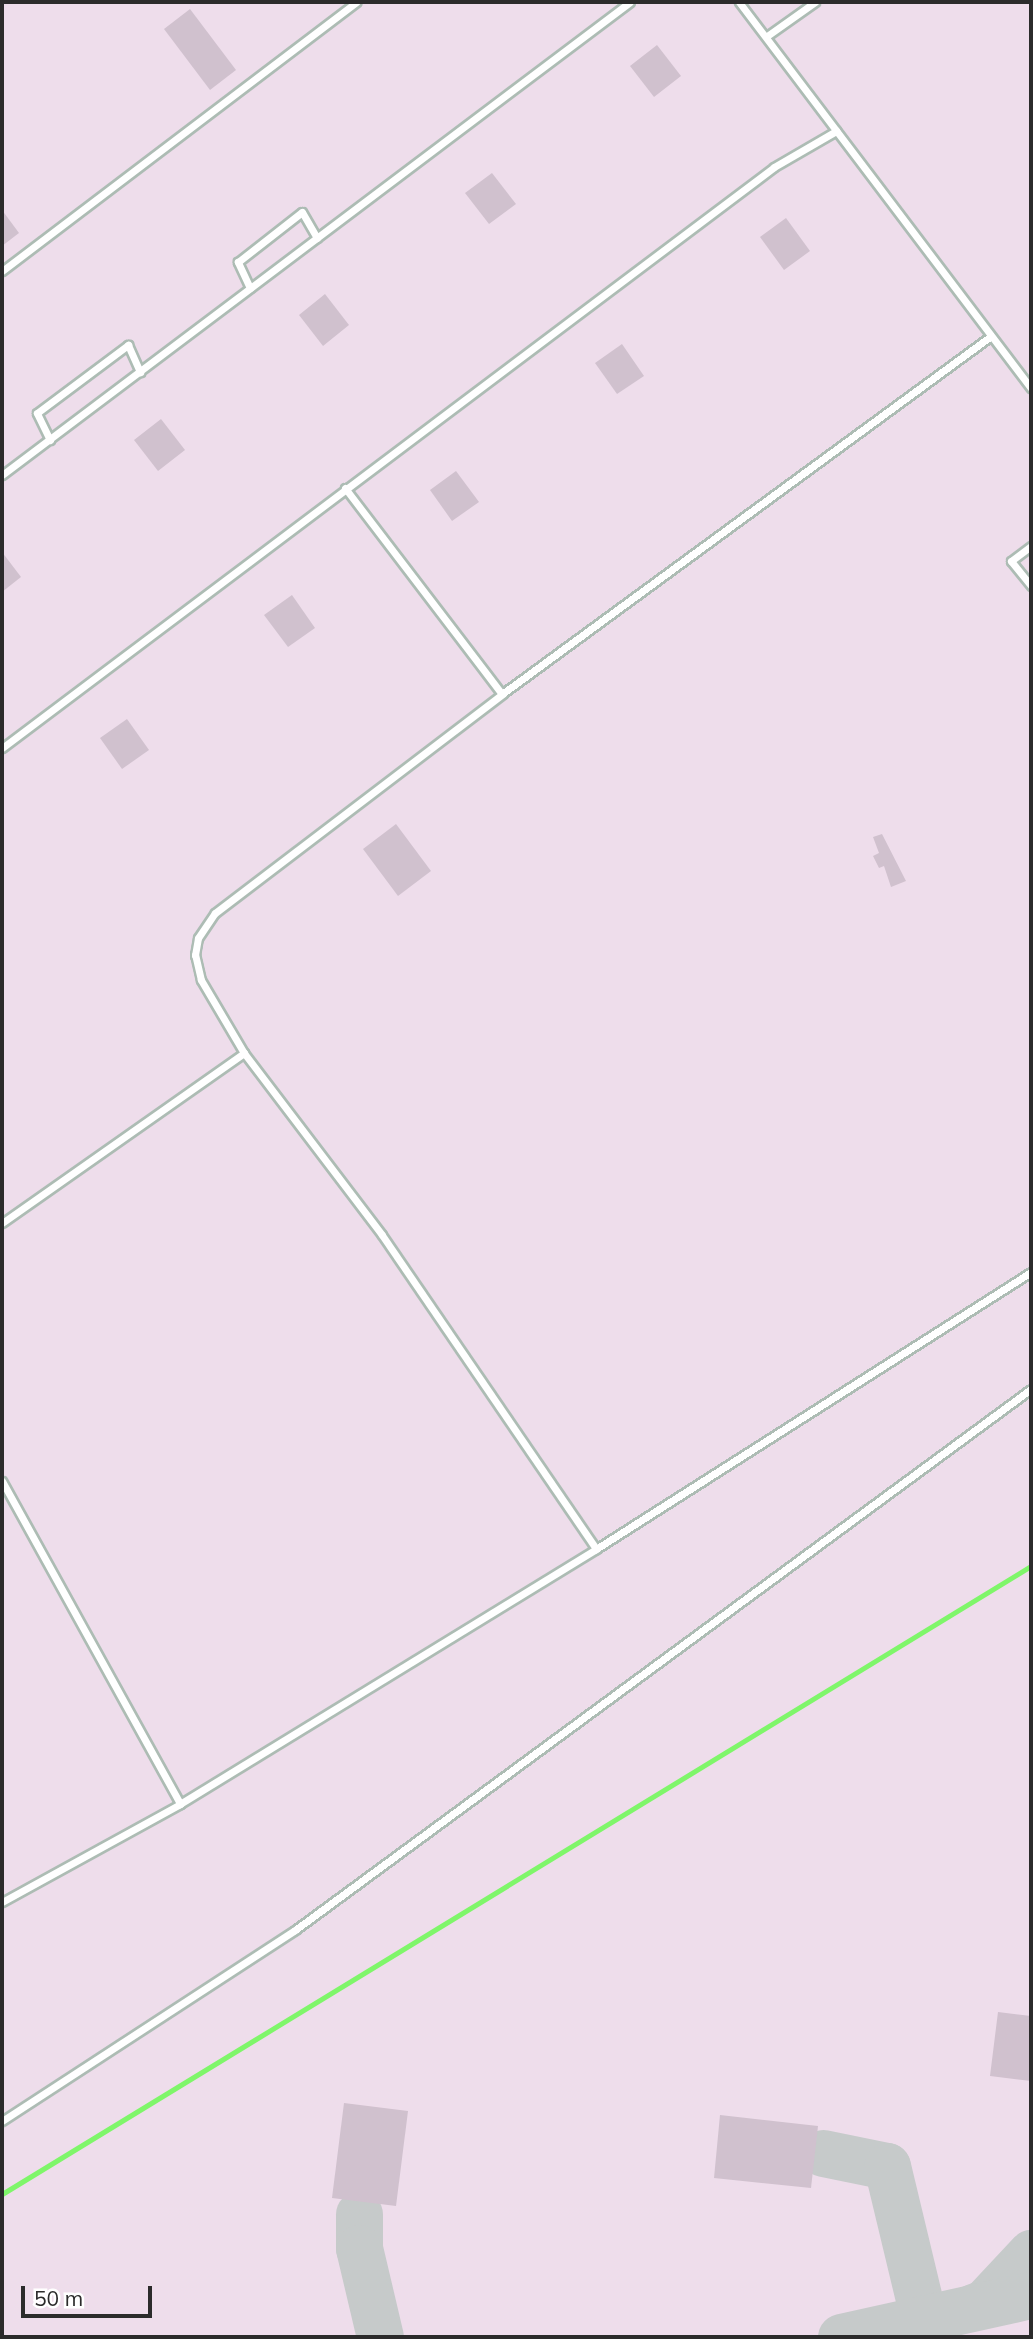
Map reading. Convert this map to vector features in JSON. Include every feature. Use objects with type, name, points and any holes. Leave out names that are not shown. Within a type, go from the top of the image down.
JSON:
[{"type":"lane","points":[[2,271],[356,2]]},
{"type":"lane","points":[[2,475],[630,2]]},
{"type":"lane","points":[[738,2],[767,36],[1031,388]]},
{"type":"lane","points":[[767,36],[815,2]]},
{"type":"lane","points":[[2,748],[774,167],[836,131]]},
{"type":"lane","points":[[250,288],[238,262],[302,212],[317,238]]},
{"type":"lane","points":[[596,1549],[382,1235],[244,1053],[201,980],[195,956],[198,938],[215,913],[502,694],[991,336]]},
{"type":"lane","points":[[50,440],[37,413],[128,345],[140,372]]},
{"type":"lane","points":[[345,488],[502,694]]},
{"type":"lane","points":[[1031,546],[1011,561],[1031,586]]},
{"type":"lane","points":[[2,1223],[244,1053]]},
{"type":"lane","points":[[2,1902],[180,1804],[596,1549],[1031,1272]]},
{"type":"lane","points":[[2,2121],[295,1930],[1031,1390]]},
{"type":"lane","points":[[2,1480],[180,1804]]},
{"type":"building","points":[[190,9],[236,70],[210,90],[164,29]]},
{"type":"building","points":[[657,45],[681,76],[654,97],[630,66]]},
{"type":"building","points":[[492,173],[516,204],[489,224],[465,193]]},
{"type":"building","points":[[2,210],[19,233],[2,246]]},
{"type":"building","points":[[786,218],[810,251],[784,270],[760,237]]},
{"type":"building","points":[[325,294],[349,325],[323,346],[299,315]]},
{"type":"building","points":[[622,344],[644,376],[617,394],[595,363]]},
{"type":"building","points":[[161,419],[185,450],[158,471],[134,440]]},
{"type":"building","points":[[456,471],[479,502],[452,521],[430,490]]},
{"type":"building","points":[[2,552],[21,577],[2,592]]},
{"type":"building","points":[[292,595],[315,628],[288,647],[264,615]]},
{"type":"building","points":[[127,719],[149,750],[122,769],[100,738]]},
{"type":"building","points":[[396,824],[431,871],[398,896],[363,849]]},
{"type":"building","points":[[882,834],[906,881],[891,887],[884,866],[879,868],[873,856],[879,853],[873,837]]},
{"type":"building","points":[[998,2012],[1031,2016],[1031,2081],[990,2076]]},
{"type":"building","points":[[344,2103],[408,2111],[396,2206],[332,2198]]},
{"type":"building","points":[[720,2115],[818,2126],[811,2188],[714,2178]]},
{"type":"waterway","points":[[2,2194],[1031,1566]]},
{"type":"taxiway","points":[[823,2153],[887,2166],[918,2295]]},
{"type":"taxiway","points":[[359,2214],[359,2248],[380,2337]]},
{"type":"taxiway","points":[[973,2307],[984,2303],[1031,2253]]},
{"type":"taxiway","points":[[841,2337],[1031,2295]]}]
